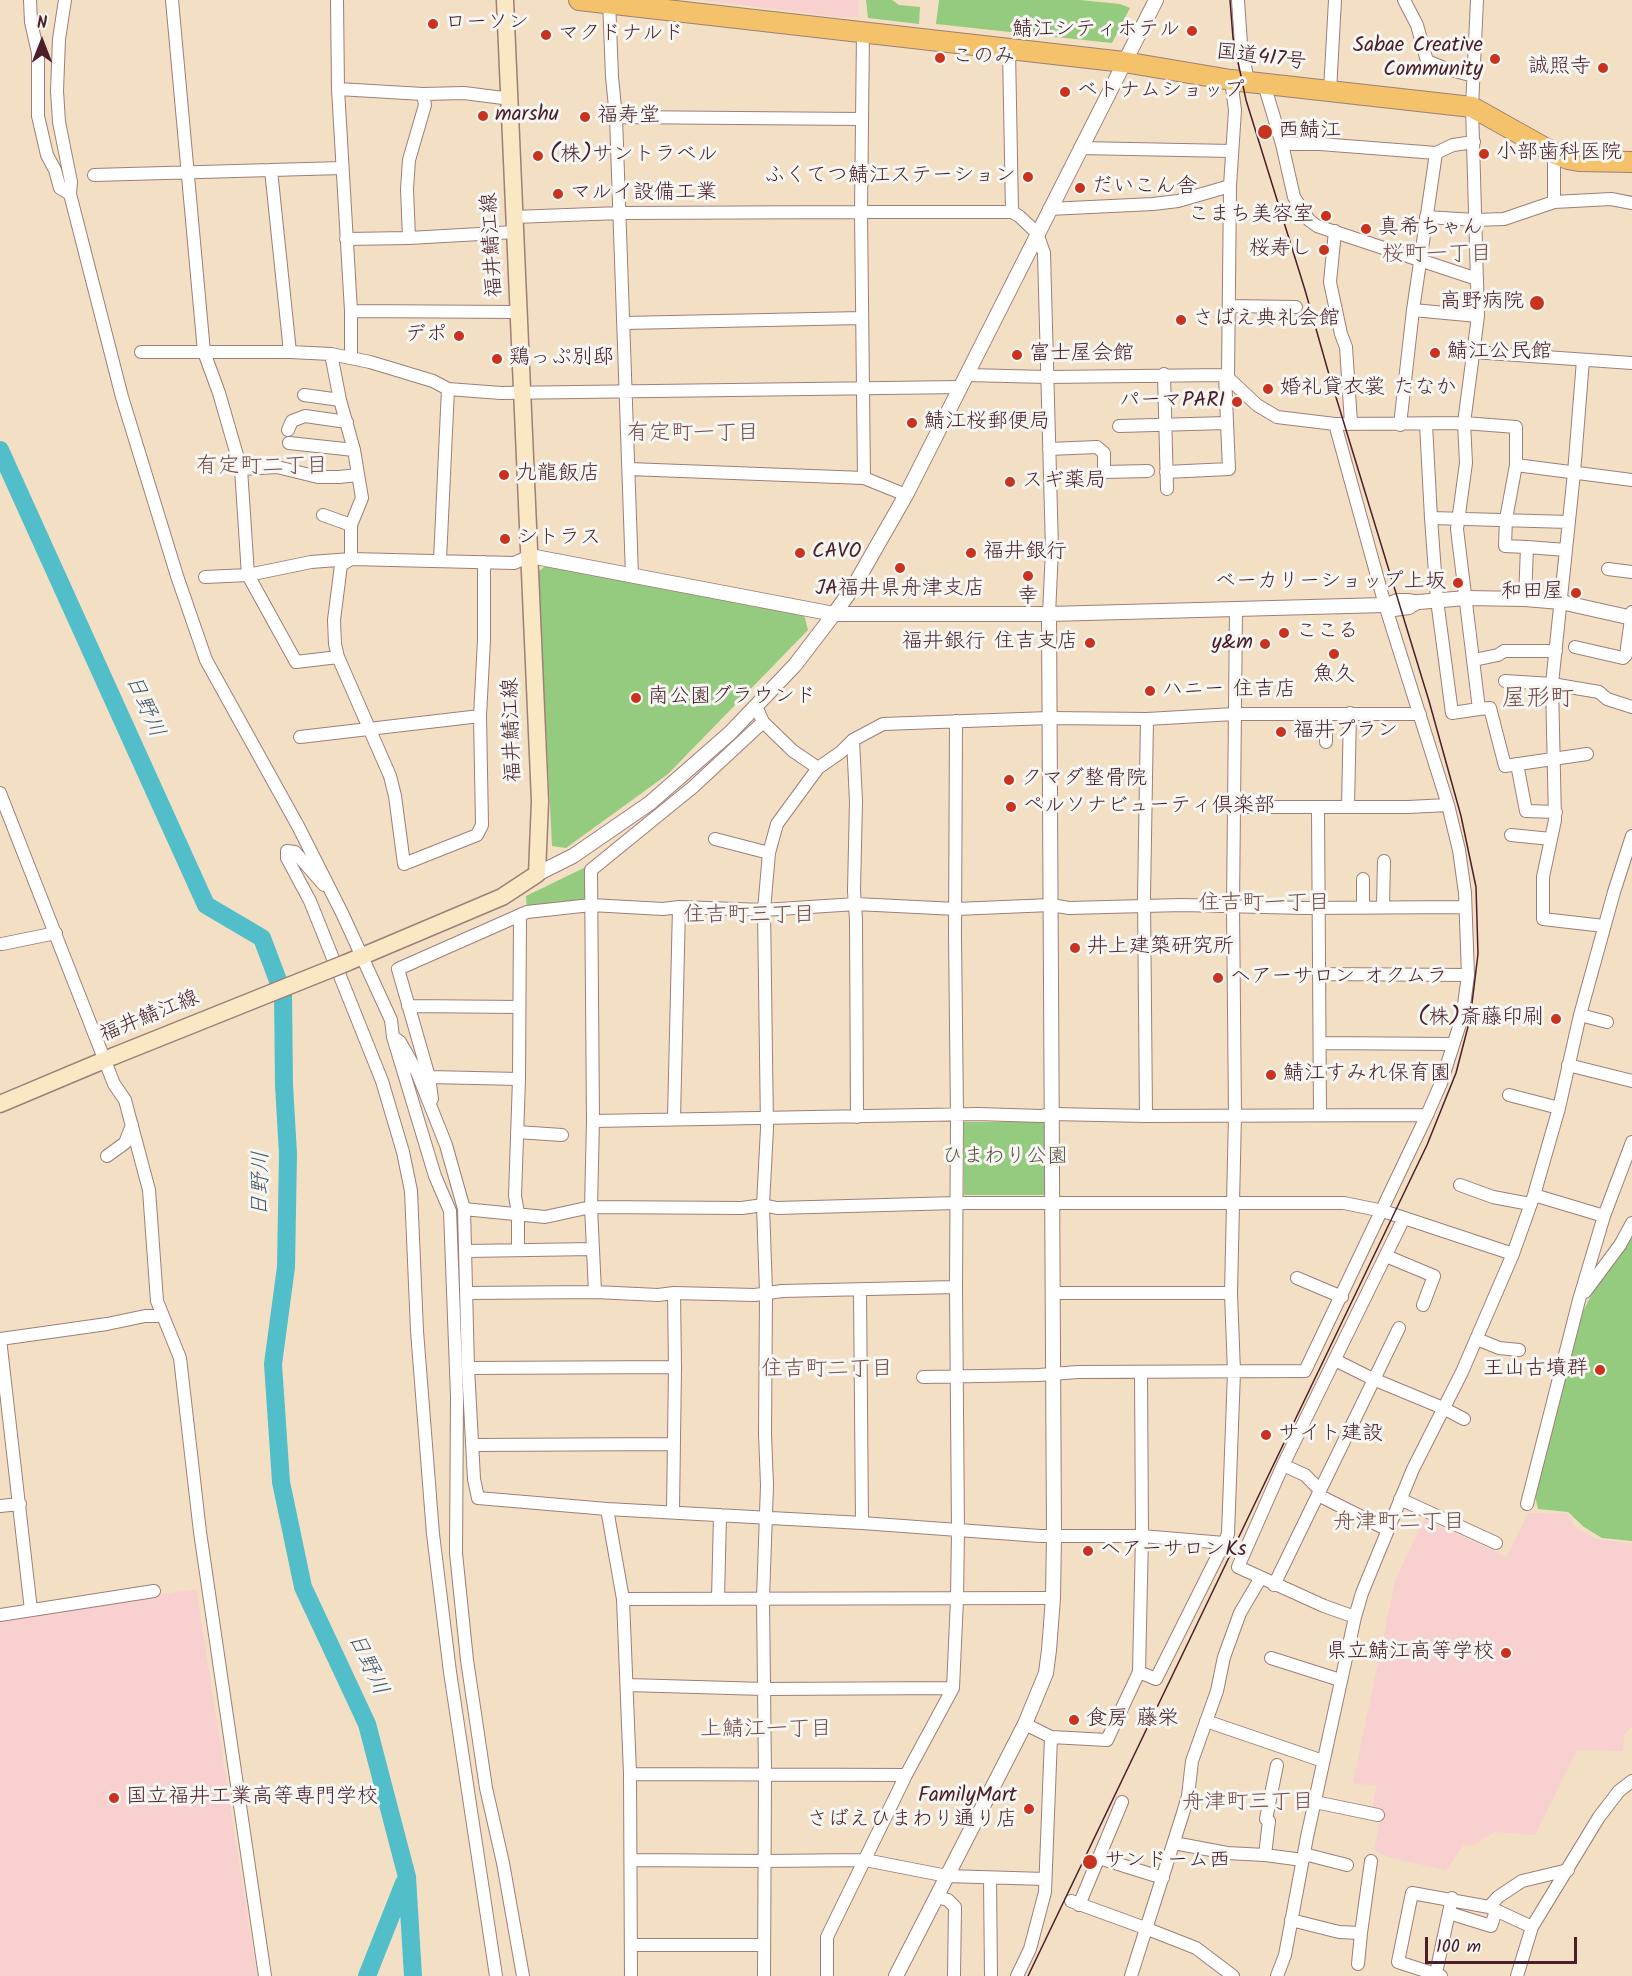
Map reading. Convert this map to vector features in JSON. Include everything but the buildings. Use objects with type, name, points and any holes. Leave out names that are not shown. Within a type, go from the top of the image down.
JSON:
[{"type":"highway","name":"国道417号","points":[[579,0],[1124,62],[1248,82],[1472,107],[1568,159],[1632,164]]},
{"type":"highway","name":"国道417号","points":[[1472,107],[1554,157],[1580,165],[1632,164]]},
{"type":"main road","name":"福井鯖江線","points":[[0,1104],[362,957],[502,897],[537,874],[540,801],[506,0]]},
{"type":"street","points":[[30,0],[30,22],[38,53],[38,116],[47,155],[55,170],[60,188],[70,194]]},
{"type":"street","points":[[65,0],[58,39],[57,91],[59,122],[71,182],[70,194],[122,397],[177,576],[206,660],[332,892],[391,1020],[393,1037],[435,1176],[450,1211],[457,1397],[456,1553],[467,1660],[486,1788],[503,1863],[523,1976]]},
{"type":"street","points":[[172,0],[204,352],[219,393],[241,469],[248,575],[296,662],[338,657]]},
{"type":"street","points":[[337,0],[338,89],[351,310],[351,357]]},
{"type":"street","points":[[537,874],[573,856],[650,803],[730,733],[795,665],[834,614],[854,585],[906,495],[1156,0]]},
{"type":"street","points":[[1238,0],[1241,44],[1248,82],[1282,144],[1294,197],[1309,220],[1317,226],[1477,279]]},
{"type":"street","points":[[1330,91],[1335,0]]},
{"type":"street","points":[[1404,0],[1417,25],[1426,61],[1473,76]]},
{"type":"street","points":[[1477,0],[1472,107],[1478,316],[1464,423],[1466,464],[1457,530],[1479,710]]},
{"type":"street","points":[[609,2],[620,213],[632,575]]},
{"type":"street","points":[[863,32],[861,212],[864,478]]},
{"type":"street","points":[[1009,50],[1012,212]]},
{"type":"street","points":[[1166,472],[1229,469],[1226,376],[1230,186],[1235,110],[1248,82]]},
{"type":"street","points":[[338,89],[423,94],[464,93],[511,99]]},
{"type":"street","points":[[409,238],[407,189],[409,160],[424,105],[423,94]]},
{"type":"street","points":[[616,117],[861,119]]},
{"type":"street","points":[[1282,144],[1320,144],[1436,153],[1453,145],[1474,141]]},
{"type":"street","points":[[1080,148],[1232,151]]},
{"type":"street","points":[[1400,425],[1413,310],[1436,153]]},
{"type":"street","points":[[1554,157],[1554,202]]},
{"type":"street","points":[[94,176],[342,168]]},
{"type":"street","points":[[271,170],[290,352]]},
{"type":"street","points":[[1049,209],[1179,201],[1230,186]]},
{"type":"street","points":[[1426,218],[1504,219],[1554,202],[1611,199],[1632,203]]},
{"type":"street","points":[[346,239],[409,238],[620,213],[1012,212],[1037,233],[1044,253],[1052,549],[1049,614],[1049,718],[1053,1114],[1053,1598],[1046,1672],[1025,1724],[896,1976]]},
{"type":"street","points":[[1335,231],[1330,282],[1346,347],[1351,423]]},
{"type":"street","points":[[1229,306],[1296,307]]},
{"type":"street","points":[[351,310],[519,312]]},
{"type":"street","points":[[1413,310],[1478,316]]},
{"type":"street","points":[[624,323],[862,318]]},
{"type":"street","points":[[141,352],[331,354],[351,357],[434,381],[448,389],[501,393],[863,388],[1047,377],[1226,376],[1257,405],[1276,417],[1335,424],[1464,423],[1516,427],[1516,465],[1506,519],[1505,546],[1566,550]]},
{"type":"street","points":[[1473,352],[1632,363]]},
{"type":"street","points":[[331,354],[340,400],[348,422],[362,498],[351,525],[351,559]]},
{"type":"street","points":[[1583,360],[1552,684],[1556,812],[1543,877],[1543,919],[1604,926]]},
{"type":"street","points":[[1164,375],[1167,489]]},
{"type":"street","points":[[440,560],[448,389]]},
{"type":"street","points":[[304,395],[340,400]]},
{"type":"street","points":[[288,430],[292,421],[305,416],[348,422]]},
{"type":"street","points":[[1119,426],[1227,423]]},
{"type":"street","points":[[923,1377],[1078,1372],[1305,1371],[1342,1298],[1441,1083],[1462,1016],[1468,975],[1465,893],[1459,850],[1448,805],[1385,605],[1335,424]]},
{"type":"street","points":[[1426,424],[1437,600],[1452,713],[1490,708],[1505,766],[1553,757],[1587,754]]},
{"type":"street","points":[[289,443],[354,450]]},
{"type":"street","points":[[1049,449],[1097,447],[1104,453],[1104,472],[1148,471]]},
{"type":"street","points":[[1516,465],[1632,480]]},
{"type":"street","points":[[241,469],[277,467],[318,477],[358,475]]},
{"type":"street","points":[[629,469],[864,478],[906,495]]},
{"type":"street","points":[[323,515],[351,525]]},
{"type":"street","points":[[1431,519],[1569,522]]},
{"type":"street","points":[[1525,599],[1527,547]]},
{"type":"street","points":[[205,577],[248,575],[311,562],[351,559],[514,563],[530,556],[834,614],[1049,614],[1385,605],[1397,600],[1419,602],[1466,598],[1561,602],[1632,616],[1626,655],[1623,658],[1575,647]]},
{"type":"street","points":[[351,559],[341,565],[334,620],[335,644],[338,657],[390,776],[404,864],[477,835],[482,825],[480,716],[484,640],[484,562]]},
{"type":"street","points":[[1608,569],[1632,572]]},
{"type":"street","points":[[1139,1672],[1156,1679],[1228,1534],[1234,1372],[1232,1293],[1235,1114],[1233,906],[1236,609]]},
{"type":"street","points":[[1474,660],[1498,655],[1504,651],[1556,651]]},
{"type":"street","points":[[1506,681],[1552,684],[1599,692],[1607,699],[1632,707]]},
{"type":"street","points":[[756,706],[762,722],[793,751],[818,768]]},
{"type":"street","points":[[764,1976],[763,1598],[767,1485],[763,1205],[766,1119],[764,910],[769,853],[777,824],[818,768],[842,752],[853,740],[883,724],[1049,718],[1147,719],[1234,714],[1420,714]]},
{"type":"street","points":[[1326,714],[1326,742]]},
{"type":"street","points":[[1348,806],[1350,714]]},
{"type":"street","points":[[300,737],[480,716]]},
{"type":"street","points":[[1146,1116],[1147,719]]},
{"type":"street","points":[[826,1976],[827,1937],[906,1775],[953,1688],[958,1531],[956,721]]},
{"type":"street","points":[[595,1292],[591,1207],[593,1120],[591,870],[693,787],[762,722]]},
{"type":"street","points":[[853,740],[856,801],[854,891],[856,904],[857,1117]]},
{"type":"street","points":[[1517,764],[1526,811],[1556,812]]},
{"type":"street","points":[[0,793],[110,1059],[114,1084],[125,1100],[149,1190],[157,1302],[180,1358],[200,1532],[265,1976]]},
{"type":"street","points":[[1235,807],[1448,805]]},
{"type":"street","points":[[1318,808],[1320,1114]]},
{"type":"street","points":[[1511,835],[1551,839]]},
{"type":"street","points":[[1277,1976],[1285,1956],[1303,1857],[1355,1617],[1400,1499],[1462,1372],[1513,1254],[1532,1200],[1559,1107],[1580,1015],[1632,836]]},
{"type":"street","points":[[715,839],[769,853]]},
{"type":"street","points":[[332,892],[295,852],[286,850],[286,858],[310,901],[382,1081],[403,1152],[411,1191],[417,1331],[433,1534],[457,1716],[496,1976]]},
{"type":"street","points":[[1383,906],[1384,861]]},
{"type":"street","points":[[1363,879],[1363,906]]},
{"type":"street","points":[[435,1121],[429,1077],[398,969],[527,912],[591,905],[663,909],[679,907],[764,910],[856,904],[956,909],[1051,905],[1069,908],[1145,906],[1464,907]]},
{"type":"street","points":[[674,1119],[679,907]]},
{"type":"street","points":[[518,1250],[518,1213],[515,1196],[519,1079],[519,916]]},
{"type":"street","points":[[2,944],[56,933]]},
{"type":"street","points":[[1319,974],[1468,975]]},
{"type":"street","points":[[408,1006],[519,1007]]},
{"type":"street","points":[[1580,1015],[1607,1022]]},
{"type":"street","points":[[393,1037],[400,1042],[417,1072],[446,1145],[464,1209],[468,1368],[477,1498],[607,1509],[673,1511],[958,1531],[1054,1536],[1142,1536],[1224,1543]]},
{"type":"street","points":[[1320,1043],[1452,1044]]},
{"type":"street","points":[[1568,1065],[1632,1081]]},
{"type":"street","points":[[429,1077],[519,1079]]},
{"type":"street","points":[[1509,1095],[1559,1107]]},
{"type":"street","points":[[593,1120],[1041,1116],[1053,1114],[1427,1115]]},
{"type":"street","points":[[107,1156],[125,1143],[132,1124]]},
{"type":"street","points":[[517,1132],[562,1134]]},
{"type":"street","points":[[1527,1504],[1579,1300],[1604,1216],[1632,1142]]},
{"type":"street","points":[[1460,1185],[1493,1197],[1532,1200],[1604,1216]]},
{"type":"street","points":[[464,1209],[545,1217],[591,1207],[742,1208],[763,1205],[777,1208],[956,1203],[1344,1203],[1383,1211],[1513,1254]]},
{"type":"street","points":[[1355,1617],[1274,1585],[1238,1567],[1283,1465],[1404,1218]]},
{"type":"street","points":[[1579,1300],[1620,1245],[1632,1223]]},
{"type":"street","points":[[466,1251],[593,1249]]},
{"type":"street","points":[[1386,1256],[1434,1276],[1423,1305]]},
{"type":"street","points":[[1297,1278],[1342,1298]]},
{"type":"street","points":[[466,1293],[595,1292],[658,1295],[674,1293],[755,1295],[766,1292],[956,1287]]},
{"type":"street","points":[[860,1290],[862,1523]]},
{"type":"street","points":[[673,1511],[674,1293]]},
{"type":"street","points":[[1053,1293],[1232,1293]]},
{"type":"street","points":[[32,1610],[0,1339],[126,1321],[145,1316],[163,1316]]},
{"type":"street","points":[[1274,1585],[1399,1328]]},
{"type":"street","points":[[1477,1339],[1499,1348],[1519,1350]]},
{"type":"street","points":[[1335,1360],[1373,1380],[1443,1408],[1464,1419]]},
{"type":"street","points":[[468,1368],[675,1367]]},
{"type":"street","points":[[1025,1724],[1052,1737],[1107,1740],[1139,1672],[1142,1536],[1141,1373]]},
{"type":"street","points":[[472,1446],[674,1444]]},
{"type":"street","points":[[1283,1465],[1305,1475],[1319,1492],[1388,1530]]},
{"type":"street","points":[[1400,1499],[1496,1543]]},
{"type":"street","points":[[0,1506],[20,1504]]},
{"type":"street","points":[[607,1509],[623,1599],[628,1685],[631,1976]]},
{"type":"street","points":[[718,1599],[720,1515]]},
{"type":"street","points":[[1131,1976],[1188,1796],[1192,1761],[1232,1635],[1240,1613],[1260,1579]]},
{"type":"street","points":[[0,1615],[154,1591]]},
{"type":"street","points":[[623,1599],[1053,1598]]},
{"type":"street","points":[[1271,1658],[1340,1680]]},
{"type":"street","points":[[628,1685],[764,1689],[953,1688]]},
{"type":"street","points":[[1206,1721],[1323,1761]]},
{"type":"street","points":[[1017,1976],[1051,1894],[1045,1878],[1052,1737]]},
{"type":"street","points":[[1265,1855],[1269,1821],[1261,1818],[1277,1765]]},
{"type":"street","points":[[630,1774],[906,1775]]},
{"type":"street","points":[[1517,1976],[1532,1927],[1599,1817],[1619,1791],[1632,1781]]},
{"type":"street","points":[[1122,1802],[1099,1858],[1075,1903],[1196,1948],[1233,1976]]},
{"type":"street","points":[[1315,1802],[1378,1815]]},
{"type":"street","points":[[1174,1843],[1227,1853],[1303,1857],[1347,1865]]},
{"type":"street","points":[[1099,1858],[1163,1878]]},
{"type":"street","points":[[631,1860],[764,1862],[865,1860],[947,1876],[1045,1878]]},
{"type":"street","points":[[1358,1964],[1371,1861]]},
{"type":"street","points":[[1449,1913],[1491,1926],[1493,1909],[1498,1897],[1522,1881],[1568,1870]]},
{"type":"street","points":[[990,1878],[991,1976]]},
{"type":"street","points":[[1452,1898],[1438,1975],[1398,1962],[1412,1893],[1452,1898],[1493,1909],[1532,1927]]},
{"type":"street","points":[[937,1897],[948,1900],[955,1907],[954,1976]]},
{"type":"street","points":[[1291,1920],[1339,1932],[1361,1933]]},
{"type":"street","points":[[631,1945],[763,1945]]},
{"type":"shaded area","points":[[703,0],[859,0],[858,17],[838,17]]},
{"type":"shaded area","name":"県立鯖江高等学校","points":[[1528,1513],[1568,1514],[1574,1526],[1596,1539],[1632,1544],[1632,1726],[1624,1735],[1623,1751],[1577,1750],[1535,1835],[1495,1832],[1474,1845],[1463,1846],[1446,1870],[1391,1858],[1374,1850],[1381,1814],[1372,1809],[1377,1786],[1353,1783],[1395,1581],[1424,1519],[1507,1557]]},
{"type":"shaded area","name":"国立福井工業高等専門学校","points":[[196,1589],[257,1976],[0,1976],[0,1619]]},
{"type":"green space","points":[[866,0],[892,0],[899,5],[920,7],[919,24],[868,18]]},
{"type":"green space","points":[[939,0],[1080,0],[1120,4],[1130,8],[1112,43],[936,24]]},
{"type":"green space","name":"南公園グラウンド","points":[[550,562],[804,615],[808,630],[668,774],[566,848],[552,846],[538,572]]},
{"type":"green space","points":[[590,865],[589,904],[527,910],[526,896]]},
{"type":"green space","name":"ひまわり公園","points":[[964,1122],[1045,1122],[1045,1195],[964,1195]]},
{"type":"green space","name":"王山古墳群","points":[[1632,1236],[1632,1541],[1602,1538],[1584,1527],[1568,1512],[1538,1509],[1535,1496],[1583,1311],[1604,1271],[1616,1259]]},
{"type":"waterway","name":"日野川","points":[[0,450],[206,905],[262,938],[283,994],[284,1085],[288,1154],[286,1267],[273,1364],[281,1482],[303,1587],[367,1724],[407,1877],[413,1976]]},
{"type":"waterway","points":[[367,1976],[404,1883]]},
{"type":"tram line","points":[[1028,1976],[1427,1145],[1456,1073],[1470,1019],[1478,954],[1476,887],[1461,816],[1429,701],[1246,100],[1233,38],[1230,0]]},
{"type":"place","name":"ローソン","points":[[433,24]]},
{"type":"place","name":"鯖江シティホテル","points":[[1192,31]]},
{"type":"place","name":"マクドナルド","points":[[546,35]]},
{"type":"place","name":"このみ","points":[[940,58]]},
{"type":"place","name":"Sabae Creative Community","points":[[1495,59]]},
{"type":"place","name":"誠照寺","points":[[1603,68]]},
{"type":"place","name":"ベトナムショップ","points":[[1065,92]]},
{"type":"place","name":"marshu","points":[[483,116]]},
{"type":"place","name":"福寿堂","points":[[585,117]]},
{"type":"place","name":"西鯖江","points":[[1265,132]]},
{"type":"place","name":"小部歯科医院","points":[[1484,154]]},
{"type":"place","name":"(株)サントラベル","points":[[538,156]]},
{"type":"place","name":"ふくてつ鯖江ステーション","points":[[1028,177]]},
{"type":"place","name":"だいこん舎","points":[[1080,188]]},
{"type":"place","name":"マルイ設備工業","points":[[558,194]]},
{"type":"place","name":"こまち美容室","points":[[1326,216]]},
{"type":"place","name":"真希ちゃん","points":[[1366,229]]},
{"type":"place","name":"桜寿し","points":[[1324,250]]},
{"type":"place","name":"高野病院","points":[[1537,303]]},
{"type":"place","name":"さばえ典礼会館","points":[[1181,320]]},
{"type":"place","name":"デポ","points":[[459,336]]},
{"type":"place","name":"鯖江公民館","points":[[1435,353]]},
{"type":"place","name":"富士屋会館","points":[[1017,355]]},
{"type":"place","name":"鶏っぷ別邸","points":[[497,359]]},
{"type":"place","name":"婚礼貸衣裳 たなか","points":[[1268,389]]},
{"type":"place","name":"パーマPARI","points":[[1237,402]]},
{"type":"place","name":"鯖江桜郵便局","points":[[912,423]]},
{"type":"place","name":"九龍飯店","points":[[504,475]]},
{"type":"place","name":"スギ薬局","points":[[1010,482]]},
{"type":"place","name":"シトラス","points":[[505,539]]},
{"type":"place","name":"CAVO","points":[[800,553]]},
{"type":"place","name":"福井銀行","points":[[971,553]]},
{"type":"place","name":"JA福井県舟津支店","points":[[900,568]]},
{"type":"place","name":"幸","points":[[1028,576]]},
{"type":"place","name":"ベーカリーショップ上坂","points":[[1458,583]]},
{"type":"place","name":"和田屋","points":[[1576,593]]},
{"type":"place","name":"ここる","points":[[1284,633]]},
{"type":"place","name":"福井銀行 住吉支店","points":[[1090,643]]},
{"type":"place","name":"y&m","points":[[1265,644]]},
{"type":"place","name":"魚久","points":[[1334,654]]},
{"type":"place","name":"ハニー 住吉店","points":[[1150,691]]},
{"type":"place","name":"南公園グラウンド","points":[[636,698]]},
{"type":"place","name":"福井プラン","points":[[1281,732]]},
{"type":"place","name":"クマダ整骨院","points":[[1009,780]]},
{"type":"place","name":"ペルソナビューティ倶楽部","points":[[1011,807]]},
{"type":"place","name":"井上建築研究所","points":[[1075,948]]},
{"type":"place","name":"ヘアーサロン オクムラ","points":[[1218,978]]},
{"type":"place","name":"(株)斎藤印刷","points":[[1556,1019]]},
{"type":"place","name":"鯖江すみれ保育園","points":[[1271,1075]]},
{"type":"place","name":"王山古墳群","points":[[1600,1370]]},
{"type":"place","name":"サイト建設","points":[[1266,1435]]},
{"type":"place","name":"ヘアーサロンKs","points":[[1088,1551]]},
{"type":"place","name":"県立鯖江高等学校","points":[[1506,1653]]},
{"type":"place","name":"食房 藤栄","points":[[1074,1720]]},
{"type":"place","name":"国立福井工業高等専門学校","points":[[114,1798]]},
{"type":"place","name":"FamilyMart さばえひまわり通り店","points":[[1029,1809]]},
{"type":"place","name":"サンドーム西","points":[[1090,1862]]},
{"type":"district","name":"桜町一丁目","points":[[1437,256]]},
{"type":"district","name":"有定町一丁目","points":[[693,435]]},
{"type":"district","name":"有定町二丁目","points":[[262,468]]},
{"type":"district","name":"屋形町","points":[[1538,701]]},
{"type":"district","name":"住吉町一丁目","points":[[1264,905]]},
{"type":"district","name":"住吉町三丁目","points":[[749,917]]},
{"type":"district","name":"住吉町二丁目","points":[[827,1371]]},
{"type":"district","name":"舟津町二丁目","points":[[1399,1524]]},
{"type":"district","name":"上鯖江一丁目","points":[[766,1731]]},
{"type":"district","name":"舟津町三丁目","points":[[1248,1804]]}]
